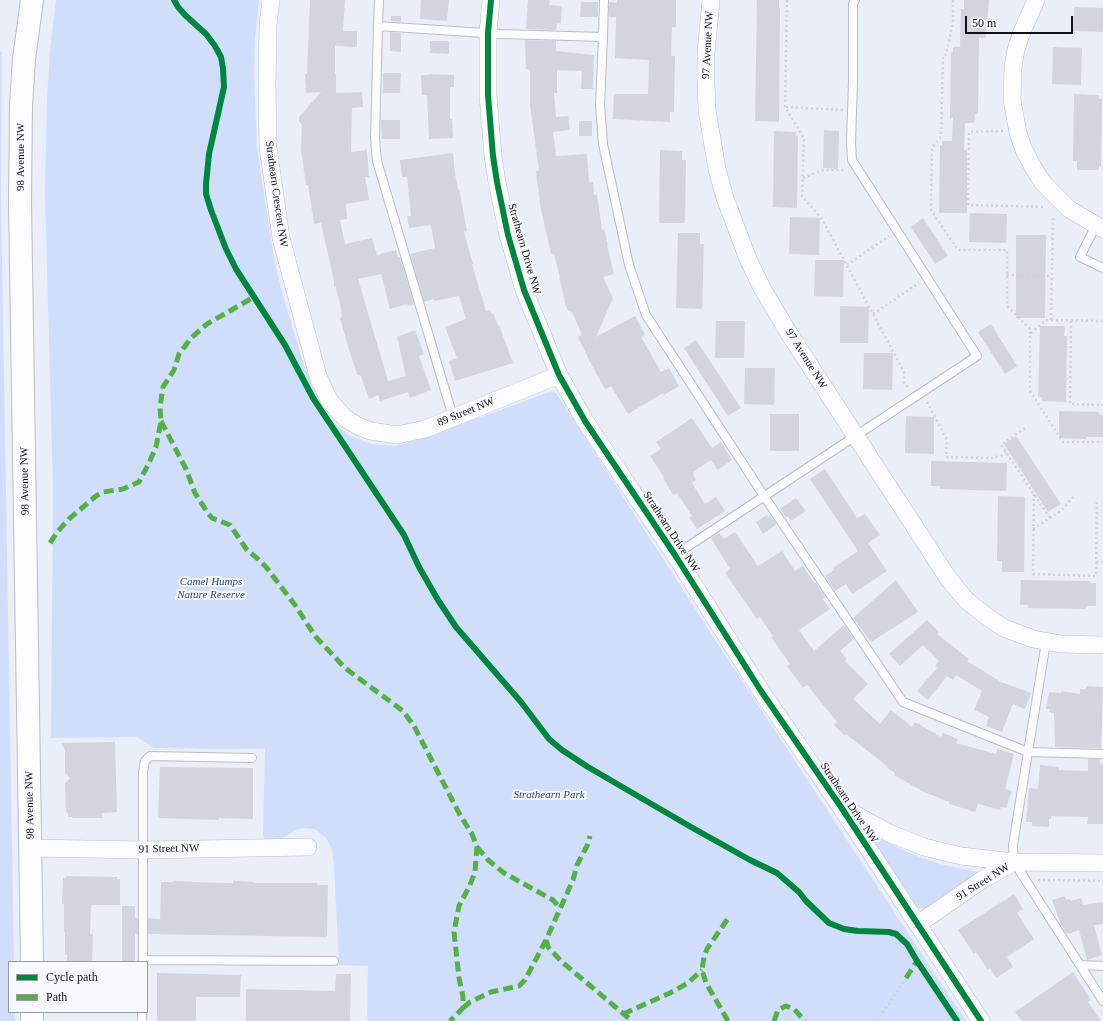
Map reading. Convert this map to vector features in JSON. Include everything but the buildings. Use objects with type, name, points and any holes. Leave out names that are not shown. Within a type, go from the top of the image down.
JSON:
[{"type":"main road","name":"98 Avenue NW","points":[[32,0],[24,59],[21,106],[20,195],[32,961]]},
{"type":"street","name":"Strathearn Crescent NW","points":[[271,0],[267,31],[266,84],[268,147],[281,238],[318,376],[329,400],[345,418],[358,426],[371,431]]},
{"type":"street","name":"Strathearn Drive NW","points":[[491,0],[488,33],[488,95],[493,156],[502,209],[524,290],[559,375],[585,421],[675,555],[761,690],[841,807],[981,1021]]},
{"type":"street","name":"97 Avenue NW","points":[[711,0],[706,53],[707,110],[718,169],[725,198],[748,259],[762,288],[790,335],[948,578],[966,600],[990,619],[1004,628],[1020,635],[1046,642],[1061,644],[1103,645]]},
{"type":"street","points":[[1036,0],[1021,34],[1013,66],[1012,100],[1018,133],[1024,150],[1043,182],[1069,209],[1100,227]]},
{"type":"street","name":"89 Street NW","points":[[371,431],[397,435],[425,429],[559,375]]},
{"type":"street","name":"Strathearn Drive NW","points":[[841,807],[889,833],[924,847],[961,856],[1014,862]]},
{"type":"street","name":"91 Street NW","points":[[30,848],[143,850],[308,847]]},
{"type":"street","name":"91 Street NW","points":[[918,924],[982,880],[1014,862],[1103,863]]},
{"type":"lane","points":[[379,0],[375,138],[377,161],[453,418]]},
{"type":"lane","points":[[604,0],[600,105],[603,144],[629,265],[646,315],[764,496],[903,702],[1028,752],[1103,754]]},
{"type":"lane","points":[[675,555],[977,356],[852,160],[851,142],[855,0]]},
{"type":"lane","points":[[378,26],[488,33],[603,37]]},
{"type":"lane","points":[[1100,227],[1080,257],[1103,268]]},
{"type":"lane","points":[[1046,642],[1013,845],[1014,862],[1103,1001]]},
{"type":"lane","points":[[252,758],[150,756],[145,761],[142,772],[143,961],[334,961]]},
{"type":"lane","points":[[1080,966],[1103,966]]},
{"type":"path","points":[[787,0],[785,107],[804,138],[802,196],[822,219],[904,372],[904,384],[920,393],[946,440],[946,457],[992,458],[1001,456],[1006,452]]},
{"type":"path","points":[[953,0],[953,23],[945,58],[943,58],[941,137],[932,148],[931,210],[958,250],[1007,250],[1007,306],[1030,329],[1030,391],[1063,442],[1103,442]]},
{"type":"path","points":[[785,107],[852,111]]},
{"type":"path","points":[[1005,131],[970,132],[968,205],[1050,208]]},
{"type":"path","points":[[802,178],[823,170],[858,169]]},
{"type":"path","points":[[1051,320],[1051,276],[1054,211]]},
{"type":"path","points":[[846,265],[897,231]]},
{"type":"path","points":[[1007,275],[1051,276]]},
{"type":"path","points":[[873,314],[927,278]]},
{"type":"path","points":[[1030,334],[1046,320],[1103,321]]},
{"type":"path","points":[[1071,321],[1070,404],[1103,405]]},
{"type":"path","points":[[1025,428],[1001,445],[1050,518]]},
{"type":"path","points":[[1034,494],[1033,574],[1096,576],[1097,499]]},
{"type":"path","points":[[1033,529],[1062,510],[1074,496]]},
{"type":"path","points":[[1096,562],[1103,562]]},
{"type":"path","points":[[1026,880],[1103,881]]},
{"type":"path","points":[[877,1021],[906,978]]},
{"type":"green space","name":"Strathearn Park","points":[[56,0],[259,0],[255,38],[254,73],[257,149],[275,263],[284,300],[304,365],[320,405],[335,424],[348,435],[371,444],[396,446],[432,435],[552,391],[557,394],[712,635],[966,1021],[367,1021],[368,966],[339,965],[334,867],[332,849],[326,838],[315,829],[304,828],[296,830],[279,840],[265,841],[263,834],[265,749],[154,748],[136,737],[51,738],[53,490],[45,194],[47,99],[50,51]]},
{"type":"green space","points":[[0,51],[2,52],[1,199],[14,961],[8,961],[8,1013],[15,1013],[15,1021],[0,1021]]},
{"type":"green space","points":[[872,836],[876,836],[917,856],[940,864],[978,872],[976,875],[929,906],[924,909],[919,908],[915,905],[871,838]]},
{"type":"marked path","points":[[50,543],[69,519],[96,496],[103,492],[123,489],[139,482],[156,447],[161,421],[160,407],[163,387],[174,370],[179,354],[191,338],[207,324],[254,297]]},
{"type":"marked path","points":[[161,421],[186,469],[195,493],[212,518],[230,525],[247,550],[266,567],[295,605],[315,636],[345,668],[403,711],[414,726],[460,815],[472,834],[477,847],[475,872],[459,906],[454,932],[459,978],[463,997],[463,1008],[450,1021]]},
{"type":"marked path","points":[[463,1008],[470,1002],[491,992],[519,986],[525,980],[546,940],[573,880],[577,865],[587,846],[590,836]]},
{"type":"marked path","points":[[477,847],[488,860],[504,873],[553,900],[560,908]]},
{"type":"marked path","points":[[728,1021],[706,983],[702,970],[707,949],[729,917]]},
{"type":"marked path","points":[[546,940],[548,947],[562,962],[632,1021]]},
{"type":"marked path","points":[[906,978],[917,961]]},
{"type":"marked path","points":[[623,1014],[670,993],[688,983],[702,970]]},
{"type":"marked path","points":[[774,1021],[778,1010],[786,1006],[794,1009],[805,1021]]},
{"type":"cycle path","points":[[174,0],[185,15],[206,34],[221,57],[224,87],[209,154],[206,194],[226,249],[236,269],[285,345],[313,398],[404,535],[419,567],[456,627],[521,702],[549,739],[562,750],[588,767],[691,827],[750,860],[777,873],[799,892],[806,901],[829,923],[844,929],[889,932],[896,934],[907,944],[957,1021]]},
{"type":"cycle path","points":[[491,0],[488,33],[488,95],[493,156],[497,182],[508,235],[524,290],[559,375],[585,421],[675,555],[761,691],[841,807],[981,1021]]},
{"type":"park label","name":"Camel Humps Nature Reserve","points":[[211,588]]}]
